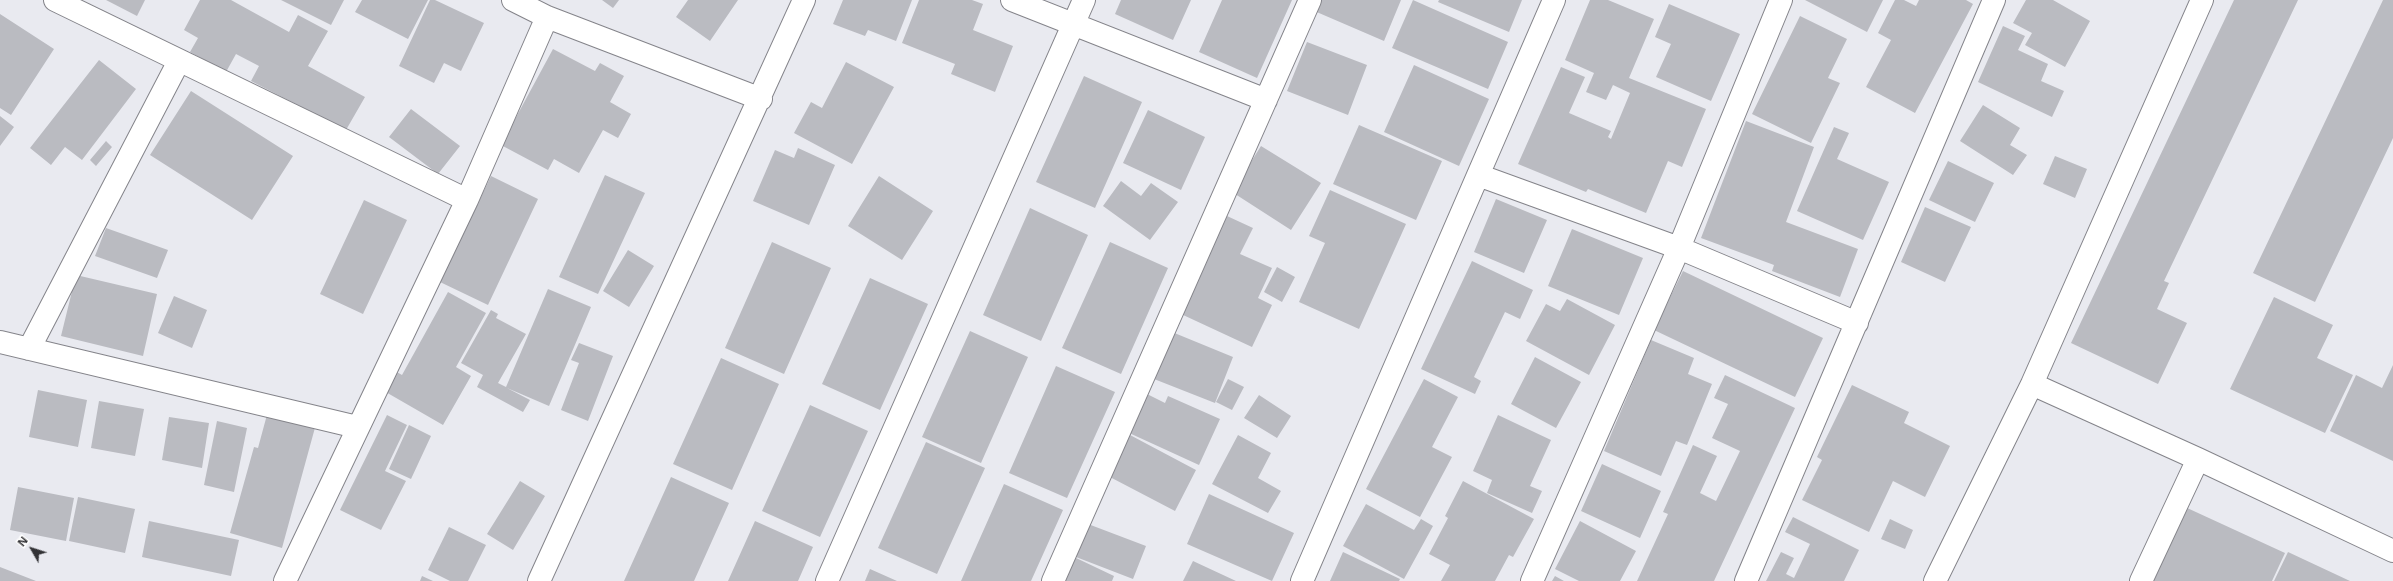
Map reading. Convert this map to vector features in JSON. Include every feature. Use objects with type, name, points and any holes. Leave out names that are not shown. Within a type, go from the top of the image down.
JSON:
[{"type":"street","points":[[55,0],[467,200]]},
{"type":"street","points":[[513,0],[547,17],[761,99]]},
{"type":"street","points":[[539,581],[761,99],[804,0]]},
{"type":"street","points":[[1012,0],[1266,100]]},
{"type":"street","points":[[827,581],[1084,0]]},
{"type":"street","points":[[1052,581],[1310,0]]},
{"type":"street","points":[[1302,581],[1554,0]]},
{"type":"street","points":[[1532,581],[1678,248],[1781,0]]},
{"type":"street","points":[[1746,581],[1858,324],[1994,0]]},
{"type":"street","points":[[1935,581],[2032,384],[2202,0]]},
{"type":"street","points":[[284,581],[356,427],[467,200],[547,17]]},
{"type":"street","points":[[29,349],[179,61]]},
{"type":"street","points":[[1478,175],[1678,248],[1858,324]]},
{"type":"street","points":[[0,342],[356,427]]},
{"type":"street","points":[[2032,384],[2198,458],[2393,551]]},
{"type":"street","points":[[2141,581],[2198,458]]},
{"type":"building","points":[[106,0],[145,0],[137,16]]},
{"type":"building","points":[[200,0],[231,0],[289,32],[298,15],[328,31],[308,66],[365,97],[346,130],[251,81],[259,66],[236,54],[226,72],[190,52],[198,38],[184,30]]},
{"type":"building","points":[[281,0],[344,0],[331,25]]},
{"type":"building","points":[[362,0],[428,0],[408,39],[355,12]]},
{"type":"building","points":[[430,0],[435,0],[484,23],[461,71],[444,63],[434,83],[399,66]]},
{"type":"building","points":[[602,0],[619,0],[613,8]]},
{"type":"building","points":[[688,0],[738,0],[710,41],[676,17]]},
{"type":"building","points":[[843,0],[912,0],[896,41],[868,30],[865,36],[833,24]]},
{"type":"building","points":[[919,0],[972,0],[983,4],[973,30],[1013,46],[995,92],[951,74],[955,64],[902,43]]},
{"type":"building","points":[[1121,0],[1191,0],[1173,40],[1115,14]]},
{"type":"building","points":[[1222,0],[1292,0],[1257,78],[1199,52]]},
{"type":"building","points":[[1316,0],[1401,0],[1384,41],[1312,10]]},
{"type":"building","points":[[1413,0],[1508,42],[1488,89],[1392,48]]},
{"type":"building","points":[[1439,0],[1522,0],[1509,32],[1438,2]]},
{"type":"building","points":[[1590,0],[1608,0],[1654,19],[1629,78],[1706,109],[1682,167],[1668,161],[1646,213],[1588,189],[1586,192],[1518,164],[1561,67],[1585,77],[1569,113],[1611,131],[1608,137],[1611,139],[1630,93],[1613,85],[1606,100],[1586,92],[1594,73],[1565,60]]},
{"type":"building","points":[[1805,0],[1883,0],[1867,32]]},
{"type":"building","points":[[1895,0],[1904,0],[1916,6],[1919,0],[1966,0],[1973,4],[1915,113],[1866,87],[1891,40],[1878,33]]},
{"type":"building","points":[[2026,0],[2053,0],[2090,21],[2065,67],[2025,45],[2032,33],[2013,23]]},
{"type":"building","points":[[2234,0],[2298,0],[2164,281],[2169,283],[2157,309],[2187,323],[2158,384],[2071,343]]},
{"type":"building","points":[[2383,0],[2393,0],[2393,138],[2315,302],[2253,273]]},
{"type":"building","points":[[1669,4],[1740,34],[1711,101],[1656,77],[1671,44],[1655,37]]},
{"type":"building","points":[[0,14],[54,49],[11,115],[0,108]]},
{"type":"building","points":[[1800,16],[1847,39],[1828,78],[1840,83],[1811,143],[1752,114]]},
{"type":"building","points":[[2003,26],[2025,36],[2018,50],[2048,64],[2041,81],[2064,91],[2052,117],[1978,82]]},
{"type":"building","points":[[1307,42],[1367,65],[1348,115],[1287,91]]},
{"type":"building","points":[[553,49],[595,71],[600,63],[624,76],[610,102],[631,114],[618,138],[603,130],[579,173],[554,159],[548,170],[501,145]]},
{"type":"building","points":[[99,60],[136,89],[82,160],[65,147],[51,165],[30,148]]},
{"type":"building","points":[[846,62],[894,87],[852,164],[794,133],[811,102],[822,108]]},
{"type":"building","points":[[1414,65],[1489,99],[1459,166],[1384,132]]},
{"type":"building","points":[[1084,76],[1142,102],[1095,208],[1036,182]]},
{"type":"building","points":[[191,91],[293,156],[252,220],[150,155]]},
{"type":"building","points":[[1983,105],[2020,128],[2010,145],[2027,155],[2013,175],[1960,141]]},
{"type":"building","points":[[411,109],[460,146],[438,174],[389,137]]},
{"type":"building","points":[[1148,110],[1205,137],[1181,190],[1123,163]]},
{"type":"building","points":[[0,116],[14,127],[0,146]]},
{"type":"building","points":[[1746,121],[1814,147],[1786,222],[1858,249],[1840,297],[1772,271],[1774,265],[1701,238]]},
{"type":"building","points":[[1359,125],[1442,161],[1416,220],[1333,184]]},
{"type":"building","points":[[1834,127],[1849,133],[1837,159],[1889,182],[1863,240],[1797,211]]},
{"type":"building","points":[[106,141],[112,147],[96,166],[90,160]]},
{"type":"building","points":[[1261,146],[1321,183],[1291,230],[1232,192]]},
{"type":"building","points":[[798,148],[835,165],[809,225],[753,201],[775,150],[794,158]]},
{"type":"building","points":[[2055,156],[2087,169],[2075,198],[2043,184]]},
{"type":"building","points":[[1948,161],[1994,183],[1975,222],[1929,200]]},
{"type":"building","points":[[605,175],[645,193],[598,294],[559,277]]},
{"type":"building","points":[[491,176],[538,199],[488,305],[440,282]]},
{"type":"building","points":[[879,176],[933,211],[902,260],[848,226]]},
{"type":"building","points":[[1121,181],[1141,196],[1151,183],[1178,202],[1150,240],[1103,206]]},
{"type":"building","points":[[1330,190],[1406,224],[1359,329],[1299,302],[1325,243],[1309,236]]},
{"type":"building","points":[[1496,199],[1547,220],[1524,273],[1474,252]]},
{"type":"building","points":[[364,200],[407,220],[363,314],[320,294]]},
{"type":"building","points":[[1925,207],[1971,227],[1945,282],[1901,262]]},
{"type":"building","points":[[1030,208],[1088,235],[1041,341],[983,315]]},
{"type":"building","points":[[1227,216],[1253,228],[1240,254],[1272,268],[1258,298],[1272,305],[1252,347],[1181,314]]},
{"type":"building","points":[[106,228],[168,250],[157,278],[95,256]]},
{"type":"building","points":[[1572,229],[1643,258],[1619,315],[1548,286]]},
{"type":"building","points":[[772,242],[831,268],[784,374],[725,348]]},
{"type":"building","points":[[1110,242],[1168,268],[1121,374],[1062,348]]},
{"type":"building","points":[[628,250],[654,266],[629,307],[603,291]]},
{"type":"building","points":[[1472,261],[1533,290],[1520,319],[1505,312],[1474,377],[1481,381],[1475,394],[1421,369]]},
{"type":"building","points":[[1277,267],[1295,277],[1282,302],[1264,292]]},
{"type":"building","points":[[1683,271],[1823,338],[1795,397],[1654,330]]},
{"type":"building","points":[[76,275],[157,294],[143,356],[61,336]]},
{"type":"building","points":[[870,278],[928,304],[880,410],[822,384]]},
{"type":"building","points":[[548,289],[591,307],[549,406],[507,388],[530,400],[523,412],[477,387],[483,375],[461,363],[491,310],[498,314],[496,318],[526,334],[498,383],[506,387]]},
{"type":"building","points":[[448,292],[486,313],[456,367],[471,376],[443,425],[384,391],[395,371],[402,375]]},
{"type":"building","points":[[174,296],[207,310],[192,348],[158,333]]},
{"type":"building","points":[[2274,297],[2333,325],[2317,358],[2353,375],[2325,433],[2230,389]]},
{"type":"building","points":[[1567,299],[1615,325],[1589,375],[1526,341],[1546,304],[1560,311]]},
{"type":"building","points":[[970,331],[1028,357],[981,463],[922,437]]},
{"type":"building","points":[[1172,332],[1233,357],[1215,403],[1154,379]]},
{"type":"building","points":[[1651,340],[1694,358],[1688,374],[1712,384],[1687,445],[1676,441],[1661,476],[1604,451]]},
{"type":"building","points":[[579,343],[613,356],[588,421],[561,410],[579,363],[571,360]]},
{"type":"building","points":[[1535,357],[1581,382],[1556,428],[1511,404]]},
{"type":"building","points":[[721,358],[779,384],[732,490],[673,464]]},
{"type":"building","points":[[2393,365],[2393,461],[2330,431],[2356,375],[2382,388]]},
{"type":"building","points":[[1056,366],[1115,392],[1067,498],[1009,473]]},
{"type":"building","points":[[1725,375],[1795,408],[1714,581],[1637,581],[1668,514],[1663,512],[1693,445],[1717,456],[1700,493],[1716,501],[1740,451],[1712,438],[1728,404],[1714,398]]},
{"type":"building","points":[[1228,379],[1244,387],[1232,410],[1216,402]]},
{"type":"building","points":[[1424,379],[1458,397],[1432,447],[1452,457],[1420,517],[1366,489]]},
{"type":"building","points":[[1852,385],[1909,412],[1904,423],[1950,446],[1925,497],[1893,481],[1869,532],[1802,500],[1822,460],[1817,457]]},
{"type":"building","points":[[38,390],[87,400],[78,447],[29,437]]},
{"type":"building","points":[[1145,393],[1165,403],[1168,396],[1220,419],[1199,465],[1127,432]]},
{"type":"building","points":[[1259,395],[1291,416],[1277,438],[1244,418]]},
{"type":"building","points":[[99,401],[144,409],[135,456],[91,448]]},
{"type":"building","points":[[810,405],[868,431],[820,537],[762,511]]},
{"type":"building","points":[[268,411],[316,424],[282,548],[230,533],[254,447],[258,448]]},
{"type":"building","points":[[387,415],[407,425],[385,471],[406,481],[381,530],[340,510]]},
{"type":"building","points":[[1498,415],[1551,440],[1530,486],[1542,491],[1532,513],[1487,493],[1492,480],[1473,471]]},
{"type":"building","points":[[169,417],[209,423],[202,468],[162,460]]},
{"type":"building","points":[[217,421],[247,428],[234,492],[204,485]]},
{"type":"building","points":[[409,425],[431,436],[411,479],[389,469]]},
{"type":"building","points":[[1130,435],[1196,470],[1175,511],[1108,476]]},
{"type":"building","points":[[1238,435],[1271,453],[1258,478],[1281,491],[1268,513],[1212,484]]},
{"type":"building","points":[[926,442],[985,468],[937,574],[878,548]]},
{"type":"building","points":[[1602,464],[1661,491],[1640,538],[1581,511]]},
{"type":"building","points":[[671,477],[729,503],[694,581],[624,581]]},
{"type":"building","points":[[520,481],[545,496],[513,550],[487,534]]},
{"type":"building","points":[[1463,481],[1534,519],[1513,557],[1509,555],[1495,581],[1441,581],[1450,565],[1429,554],[1448,518],[1445,516]]},
{"type":"building","points":[[1004,484],[1063,510],[1031,581],[961,581]]},
{"type":"building","points":[[18,487],[74,498],[66,541],[10,530]]},
{"type":"building","points":[[1209,494],[1294,533],[1272,581],[1187,544]]},
{"type":"building","points":[[78,497],[135,509],[125,553],[69,541]]},
{"type":"building","points":[[1366,504],[1414,530],[1421,519],[1433,526],[1404,579],[1343,546]]},
{"type":"building","points":[[2185,507],[2285,553],[2272,581],[2150,581]]},
{"type":"building","points":[[1793,517],[1859,550],[1844,581],[1766,581],[1781,552],[1794,558],[1786,574],[1794,578],[1810,544],[1785,532]]},
{"type":"building","points":[[1890,519],[1913,530],[1905,549],[1881,539]]},
{"type":"building","points":[[149,521],[239,540],[231,576],[142,557]]},
{"type":"building","points":[[755,521],[813,547],[798,581],[728,581]]},
{"type":"building","points":[[1580,521],[1636,551],[1620,581],[1579,581],[1555,569]]},
{"type":"building","points":[[1088,524],[1146,546],[1133,579],[1076,557]]},
{"type":"building","points":[[449,527],[486,545],[468,581],[450,581],[428,570]]},
{"type":"building","points":[[1343,552],[1400,579],[1399,581],[1330,581]]},
{"type":"building","points":[[2288,552],[2350,581],[2274,581]]},
{"type":"building","points":[[1074,557],[1114,576],[1112,581],[1063,581]]},
{"type":"building","points":[[1193,561],[1236,581],[1183,581]]},
{"type":"building","points":[[0,567],[36,581],[0,581]]},
{"type":"building","points":[[870,569],[897,581],[865,581]]},
{"type":"building","points":[[422,576],[433,581],[420,581]]},
{"type":"building","points":[[1555,576],[1564,581],[1552,581]]}]
